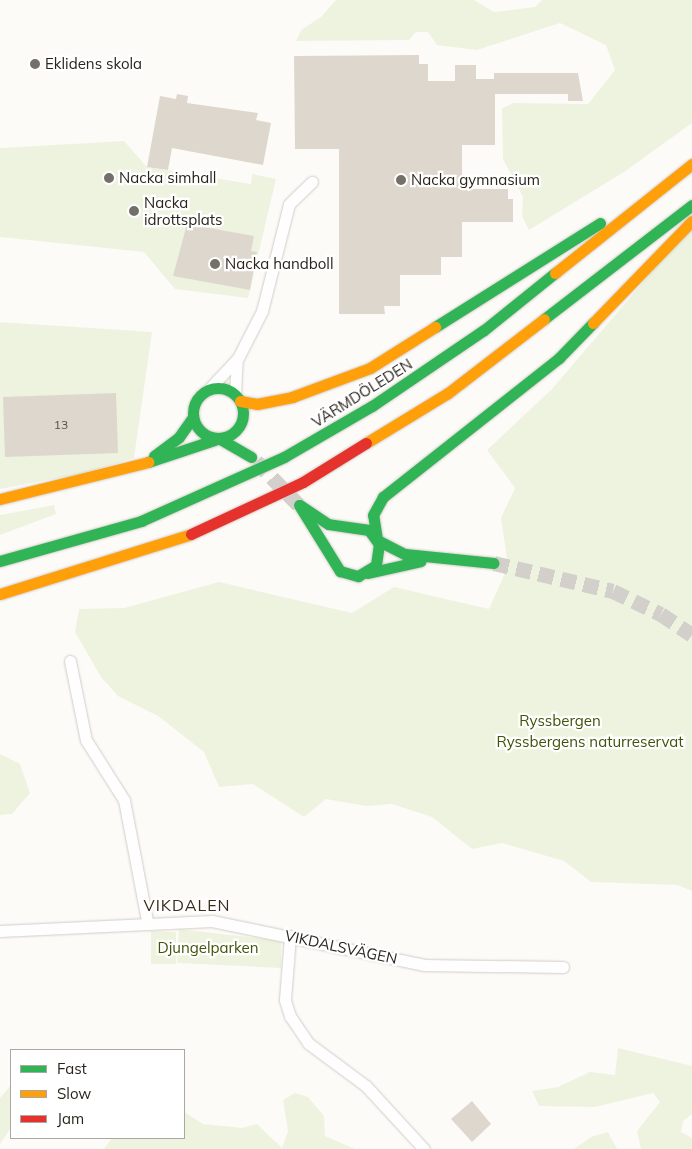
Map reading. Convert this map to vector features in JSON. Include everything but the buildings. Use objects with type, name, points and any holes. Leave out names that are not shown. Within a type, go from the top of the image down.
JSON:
[{"type":"main road","points":[[133,468],[173,442],[193,418],[197,399],[207,390],[221,388],[238,398],[257,404],[292,396],[370,368],[692,164]]},
{"type":"main road","name":"VÄRMDÖLEDEN","points":[[0,561],[80,542],[249,476],[372,406],[484,330],[692,164]]},
{"type":"main road","points":[[0,594],[142,553],[205,529],[303,482],[448,393],[692,205]]},
{"type":"main road","points":[[364,574],[379,560],[377,540],[372,521],[383,497],[559,358],[692,220]]},
{"type":"main road","points":[[193,418],[202,433],[253,456],[241,423],[238,398]]},
{"type":"main road","points":[[0,499],[133,468],[232,435],[241,423]]},
{"type":"main road","points":[[445,560],[351,576],[340,571],[299,505],[328,524],[364,528],[377,540],[405,554],[445,560],[494,563]]},
{"type":"main road","points":[[0,551],[80,542]]},
{"type":"street","points":[[207,390],[238,358],[262,311],[289,204],[312,182]]},
{"type":"street","points":[[238,358],[238,398]]},
{"type":"street","points":[[70,661],[86,740],[124,800],[147,921]]},
{"type":"street","name":"VIKDALSVÄGEN","points":[[0,931],[147,921],[212,921],[424,965],[563,966]]},
{"type":"street","points":[[290,936],[285,1000],[290,1016],[315,1049],[366,1086],[424,1149]]},
{"type":"green space","points":[[336,0],[474,0],[494,12],[535,7],[542,0],[692,0],[692,123],[624,172],[529,230],[522,216],[523,197],[503,159],[502,108],[514,103],[588,104],[615,70],[606,45],[560,23],[477,50],[437,45],[428,32],[416,32],[409,40],[296,41],[301,30],[321,17]]},
{"type":"green space","name":"Nacka idrottsplats","points":[[124,141],[147,167],[251,184],[252,174],[276,179],[248,298],[175,289],[144,252],[0,237],[0,148]]},
{"type":"green space","name":"Ryssbergen","points":[[692,225],[692,891],[677,885],[591,882],[564,861],[502,843],[472,849],[432,817],[392,804],[366,806],[326,799],[304,817],[253,784],[219,787],[204,752],[158,716],[118,696],[101,677],[75,632],[79,609],[124,608],[219,582],[352,613],[394,587],[489,609],[508,566],[501,518],[515,488],[487,450],[552,389]]},
{"type":"green space","points":[[0,322],[152,332],[134,458],[80,474],[0,489]]},
{"type":"green space","points":[[54,505],[56,514],[0,535],[0,515]]},
{"type":"green space","points":[[0,754],[20,764],[30,793],[12,814],[0,815]]},
{"type":"green space","name":"Djungelparken","points":[[179,929],[281,941],[281,968],[177,963]]},
{"type":"green space","points":[[151,931],[176,932],[176,964],[151,964]]},
{"type":"green space","points":[[618,1048],[692,1066],[692,1114],[683,1121],[681,1132],[692,1138],[692,1149],[641,1149],[637,1131],[660,1102],[653,1093],[595,1107],[539,1106],[532,1091],[558,1087],[590,1072],[615,1075]]},
{"type":"green space","points":[[10,1086],[10,1129],[0,1144],[0,1098]]},
{"type":"green space","points":[[295,1093],[308,1097],[324,1116],[325,1136],[355,1149],[104,1149],[111,1139],[185,1139],[185,1113],[203,1124],[242,1128],[257,1124],[282,1148],[288,1131],[283,1100]]},
{"type":"green space","points":[[608,1132],[617,1149],[574,1149],[591,1137]]},
{"type":"tunnel","points":[[256,461],[299,505]]},
{"type":"tunnel","points":[[494,563],[613,591],[661,614],[692,635]]},
{"type":"traffic: fast","points":[[544,319],[692,205]]},
{"type":"traffic: fast","points":[[435,327],[600,223]]},
{"type":"traffic: fast","points":[[0,561],[141,521],[284,457],[372,406],[484,330],[555,273]]},
{"type":"traffic: fast","points":[[377,539],[373,515],[383,497],[559,358],[593,323]]},
{"type":"traffic: fast","points":[[213,388],[223,388],[236,395],[243,408],[243,413],[243,418],[236,431],[223,438],[213,438],[204,434],[197,427],[193,418],[193,408],[197,399],[204,392],[213,388]]},
{"type":"traffic: fast","points":[[154,456],[179,437],[193,417]]},
{"type":"traffic: fast","points":[[148,462],[217,439]]},
{"type":"traffic: fast","points":[[220,439],[251,457]]},
{"type":"traffic: fast","points":[[299,505],[340,571],[358,576],[376,565],[379,544],[369,530],[328,524],[300,505]]},
{"type":"traffic: fast","points":[[377,540],[405,554],[494,563]]},
{"type":"traffic: fast","points":[[368,573],[421,561]]},
{"type":"traffic: slow","points":[[555,273],[692,164]]},
{"type":"traffic: slow","points":[[593,323],[692,221]]},
{"type":"traffic: slow","points":[[366,443],[448,393],[544,319]]},
{"type":"traffic: slow","points":[[240,401],[257,404],[292,397],[370,368],[435,327]]},
{"type":"traffic: slow","points":[[0,499],[148,462]]},
{"type":"traffic: slow","points":[[0,594],[191,534]]},
{"type":"traffic: jam","points":[[191,534],[303,482],[366,443]]},
{"type":"place","name":"Eklidens skola","points":[[35,64]]},
{"type":"place","name":"Nacka simhall","points":[[109,178]]},
{"type":"place","name":"Nacka gymnasium","points":[[401,180]]},
{"type":"place","name":"Nacka idrottsplats","points":[[134,211]]},
{"type":"place","name":"Nacka handboll","points":[[215,264]]},
{"type":"district","name":"VIKDALEN","points":[[187,905]]},
{"type":"park label","name":"Ryssbergens naturreservat","points":[[590,742]]}]
